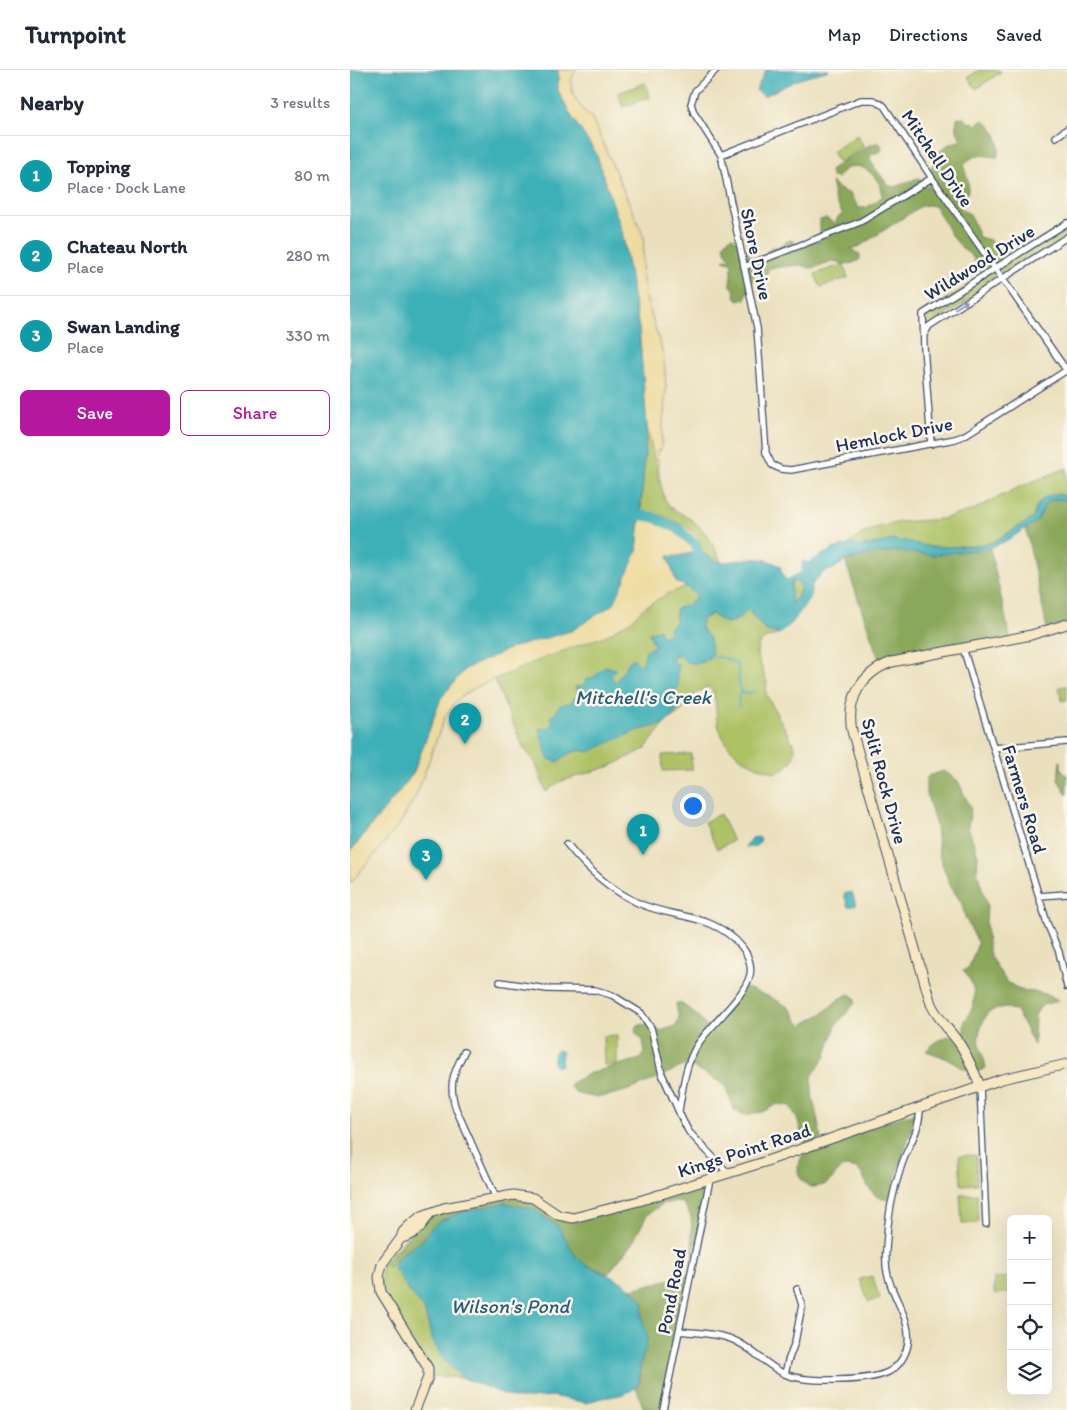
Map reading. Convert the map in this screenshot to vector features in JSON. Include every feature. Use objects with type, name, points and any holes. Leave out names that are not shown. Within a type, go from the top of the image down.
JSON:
[{"type":"street","name":"Shore Drive","points":[[716,70],[695,91],[690,100],[694,113],[721,155],[757,328],[766,453],[771,463]]},
{"type":"street","name":"Mitchell Drive","points":[[721,155],[861,100],[868,99],[884,106],[1067,371]]},
{"type":"street","points":[[1056,137],[1067,129]]},
{"type":"street","points":[[744,267],[860,222],[932,178]]},
{"type":"street","name":"Wildwood Drive","points":[[931,444],[923,314],[1067,223]]},
{"type":"street","name":"Wildwood Drive","points":[[924,335],[929,326],[1067,237]]},
{"type":"street","name":"Hemlock Drive","points":[[771,463],[776,468],[791,470],[955,440],[1067,371]]},
{"type":"street","name":"Split Rock Drive","points":[[980,1086],[968,1058],[959,1043],[936,1016],[931,1004],[859,757],[850,721],[852,703],[858,688],[880,666],[1034,634],[1067,624]]},
{"type":"street","name":"Farmers Road","points":[[963,648],[1047,923],[1059,952],[1067,987]]},
{"type":"street","points":[[994,748],[1067,742]]},
{"type":"street","points":[[567,844],[591,872],[618,891],[649,907],[690,916],[717,926],[737,941],[748,958],[751,972],[745,987],[703,1037],[692,1055],[686,1073],[679,1110]]},
{"type":"street","points":[[1039,896],[1067,894]]},
{"type":"street","points":[[500,982],[547,989],[595,990],[612,995],[641,1013],[651,1028],[662,1074],[683,1121],[690,1132],[728,1173]]},
{"type":"street","points":[[464,1052],[452,1080],[452,1097],[496,1198]]},
{"type":"street","name":"Kings Point Road","points":[[414,1410],[428,1376],[428,1368],[395,1316],[380,1286],[379,1277],[382,1264],[401,1238],[403,1232],[422,1216],[444,1208],[513,1195],[535,1198],[558,1215],[573,1218],[710,1179],[1015,1075],[1067,1064]]},
{"type":"street","points":[[980,1086],[986,1224]]},
{"type":"street","points":[[679,1331],[730,1339],[744,1346],[769,1366],[786,1374],[810,1380],[877,1376],[891,1371],[902,1359],[908,1346],[909,1332],[905,1317],[889,1282],[886,1249],[892,1201],[897,1179],[919,1125],[920,1107]]},
{"type":"street","name":"Pond Road","points":[[663,1410],[710,1179]]},
{"type":"street","points":[[786,1374],[788,1361],[795,1342],[802,1305],[797,1289]]},
{"type":"green space","points":[[979,70],[999,70],[1001,72],[976,89],[968,77]]},
{"type":"green space","points":[[645,83],[650,97],[623,107],[618,93]]},
{"type":"green space","points":[[963,117],[967,122],[974,123],[976,126],[982,120],[986,122],[994,130],[999,152],[997,157],[976,156],[964,164],[968,187],[960,209],[970,214],[979,237],[990,240],[1000,252],[1008,253],[1009,258],[993,268],[980,270],[973,257],[951,235],[935,206],[921,206],[860,246],[851,249],[860,255],[860,259],[853,263],[846,264],[832,261],[810,268],[800,265],[769,268],[765,277],[756,279],[750,284],[745,299],[737,300],[735,291],[730,284],[732,264],[723,260],[731,258],[726,253],[724,244],[728,239],[733,237],[753,258],[764,256],[771,247],[777,247],[790,240],[794,241],[792,246],[820,241],[820,220],[826,218],[835,224],[838,217],[843,214],[835,201],[831,182],[850,194],[859,208],[866,208],[882,197],[882,189],[878,182],[864,168],[853,166],[847,168],[837,178],[832,177],[830,172],[831,169],[868,146],[878,142],[882,149],[880,152],[871,154],[870,157],[887,185],[895,187],[918,178],[928,188],[930,172],[940,151],[946,146],[961,141],[956,127],[957,118]]},
{"type":"green space","points":[[857,135],[864,146],[839,163],[832,152]]},
{"type":"green space","points":[[1067,223],[1067,237],[929,326],[924,335],[923,314]]},
{"type":"green space","points":[[844,264],[848,278],[820,287],[815,274]]},
{"type":"green space","points":[[647,427],[664,497],[672,508],[686,516],[705,533],[713,544],[721,563],[703,554],[698,538],[641,510]]},
{"type":"green space","points":[[1067,468],[1067,496],[1057,494],[1036,508],[1033,518],[993,542],[972,546],[931,547],[893,540],[863,546],[848,545],[860,535],[878,527],[900,522],[942,519],[973,510],[1019,487]]},
{"type":"green space","points":[[1062,499],[1067,501],[1067,623],[1047,629],[1026,529],[1040,517],[1046,503]]},
{"type":"green space","points":[[990,548],[1010,637],[881,666],[845,561],[871,554],[897,551],[933,555]]},
{"type":"green space","points":[[797,581],[801,587],[798,596],[791,605],[791,583]]},
{"type":"green space","points":[[687,587],[698,597],[687,605],[676,609],[676,621],[670,627],[670,635],[661,635],[651,640],[655,646],[647,650],[680,655],[697,664],[706,661],[712,654],[710,639],[701,628],[702,619],[712,614],[727,623],[735,621],[748,609],[761,626],[779,634],[764,639],[758,645],[757,654],[767,682],[766,694],[795,747],[794,756],[790,763],[776,773],[755,766],[730,748],[720,730],[716,704],[711,688],[706,687],[694,695],[686,707],[664,724],[645,749],[611,766],[559,782],[546,792],[535,762],[523,747],[494,679],[546,657],[607,635],[630,621],[645,607],[668,593]]},
{"type":"green space","points":[[1067,686],[1067,700],[1062,701],[1059,687]]},
{"type":"green space","points":[[691,754],[692,770],[663,771],[662,755]]},
{"type":"green space","points":[[1060,761],[1062,770],[1067,775],[1067,794],[1058,780]]},
{"type":"green space","points":[[944,771],[958,781],[971,809],[968,827],[978,855],[977,872],[987,904],[986,924],[991,958],[1006,981],[1020,990],[1046,994],[1058,1001],[1042,1005],[1035,1015],[1034,1045],[1017,1012],[1005,1007],[988,1012],[979,1035],[980,1047],[986,1068],[977,1071],[969,1071],[947,1059],[926,1051],[943,1038],[964,1033],[965,1021],[974,1003],[974,991],[973,986],[963,971],[969,967],[978,943],[965,917],[962,904],[950,885],[939,855],[936,826],[926,792],[928,776]]},
{"type":"green space","points":[[720,814],[733,841],[717,849],[704,822]]},
{"type":"green space","points":[[742,986],[786,1005],[802,1025],[823,1013],[839,999],[849,994],[855,998],[855,1003],[836,1025],[825,1057],[812,1076],[812,1094],[822,1140],[805,1147],[797,1118],[790,1106],[778,1104],[762,1112],[745,1115],[734,1110],[725,1085],[688,1064],[628,1090],[611,1095],[595,1097],[581,1095],[570,1087],[571,1083],[590,1073],[640,1059],[645,1052],[643,1041],[635,1032],[637,1026],[652,1026],[660,1031],[676,1026],[679,1018],[676,1005],[681,1003],[699,1017],[707,1028]]},
{"type":"green space","points":[[617,1035],[617,1065],[604,1065],[603,1036]]},
{"type":"green space","points":[[917,1112],[888,1200],[873,1193],[861,1173],[853,1168],[843,1167],[838,1170],[829,1182],[820,1186],[810,1187],[801,1179],[798,1170],[800,1160],[807,1149]]},
{"type":"green space","points":[[976,1155],[977,1184],[961,1185],[959,1156]]},
{"type":"green space","points":[[710,1179],[693,1255],[691,1217],[684,1204],[676,1201],[662,1204],[647,1215],[633,1242],[608,1274],[585,1264],[576,1257],[559,1227],[540,1214],[471,1212],[454,1216],[442,1220],[429,1230],[420,1243],[413,1246],[396,1260],[394,1268],[382,1264],[430,1213],[527,1195],[567,1217]]},
{"type":"green space","points":[[977,1194],[978,1223],[962,1224],[960,1195]]},
{"type":"green space","points":[[382,1264],[394,1268],[424,1309],[432,1339],[443,1359],[463,1378],[428,1376],[381,1292]]},
{"type":"green space","points":[[690,1274],[663,1410],[644,1410],[636,1387],[640,1381],[641,1363],[647,1339],[641,1321],[639,1296],[632,1289]]},
{"type":"green space","points":[[872,1276],[880,1298],[868,1302],[860,1279]]},
{"type":"green space","points":[[1007,1277],[1007,1293],[994,1294],[994,1278]]},
{"type":"sand","points":[[558,70],[577,70],[571,82],[574,96],[592,118],[644,237],[642,274],[646,298],[664,357],[666,389],[661,450],[657,451],[660,482],[647,427],[639,329],[622,231],[558,90]]},
{"type":"sand","points":[[641,510],[664,516],[679,523],[699,540],[703,554],[690,553],[676,557],[668,556],[676,582],[687,587],[668,593],[645,607],[630,621],[607,635],[546,657],[476,687],[457,700],[445,716],[417,794],[400,824],[350,884],[350,852],[413,774],[441,698],[465,669],[511,648],[637,551]]},
{"type":"sand","points":[[350,1115],[352,1123],[353,1201],[350,1205]]},
{"type":"water","points":[[350,70],[558,70],[558,90],[570,114],[596,153],[622,231],[639,329],[647,427],[637,551],[614,604],[571,631],[511,648],[465,669],[441,698],[413,774],[350,852]]},
{"type":"water","points":[[766,70],[829,70],[797,80],[764,96],[756,90]]},
{"type":"water","name":"Mitchell's Creek","points":[[1057,494],[1067,496],[1067,501],[1062,499],[1046,503],[1037,521],[1008,540],[990,548],[933,555],[897,551],[871,554],[845,561],[833,569],[823,572],[812,585],[810,598],[792,623],[779,634],[766,631],[748,609],[735,621],[727,623],[712,614],[702,619],[701,628],[710,639],[712,654],[706,660],[697,663],[686,662],[680,655],[674,655],[673,663],[679,665],[677,674],[679,687],[673,693],[678,702],[685,699],[685,703],[664,724],[636,731],[589,752],[572,752],[558,762],[548,759],[539,729],[549,728],[553,721],[550,717],[555,714],[560,705],[572,702],[574,698],[581,696],[575,687],[584,685],[586,679],[594,677],[605,666],[616,669],[611,675],[615,683],[633,658],[639,665],[643,663],[646,650],[655,646],[649,633],[659,629],[661,635],[669,635],[670,627],[676,621],[676,609],[687,605],[697,597],[687,587],[676,582],[668,556],[702,553],[720,562],[752,559],[765,560],[780,566],[783,577],[787,580],[802,572],[802,563],[805,560],[806,564],[833,549],[848,545],[863,546],[893,540],[931,547],[972,546],[993,542],[1033,518],[1036,508],[1043,499]],"holes":[[[797,581],[801,587],[798,596],[791,604],[791,583]]]},
{"type":"water","points":[[758,837],[761,839],[757,845],[745,847],[751,838]]},
{"type":"water","points":[[852,892],[856,905],[848,907],[844,894]]},
{"type":"water","points":[[558,1050],[562,1052],[561,1065],[557,1067],[554,1065],[554,1052]]},
{"type":"water","name":"Wilson's Pond","points":[[505,1203],[533,1209],[559,1227],[576,1257],[585,1264],[622,1282],[639,1296],[644,1305],[642,1316],[647,1339],[640,1366],[639,1381],[635,1388],[624,1394],[587,1403],[552,1396],[514,1398],[463,1378],[443,1359],[432,1339],[424,1309],[394,1268],[396,1262],[401,1254],[421,1242],[435,1225],[442,1221],[469,1211]]},
{"type":"waterway","name":"Mitchell's Creek","points":[[640,515],[653,517],[677,528],[696,545],[700,565]]},
{"type":"waterway","points":[[711,656],[725,658],[737,664],[740,692],[750,693],[755,690]]},
{"type":"waterway","points":[[739,707],[738,699],[740,692]]},
{"type":"place","name":"Chateau North","points":[[465,744]]},
{"type":"place","name":"Topping","points":[[643,855]]},
{"type":"place","name":"Swan Landing","points":[[426,880]]}]
